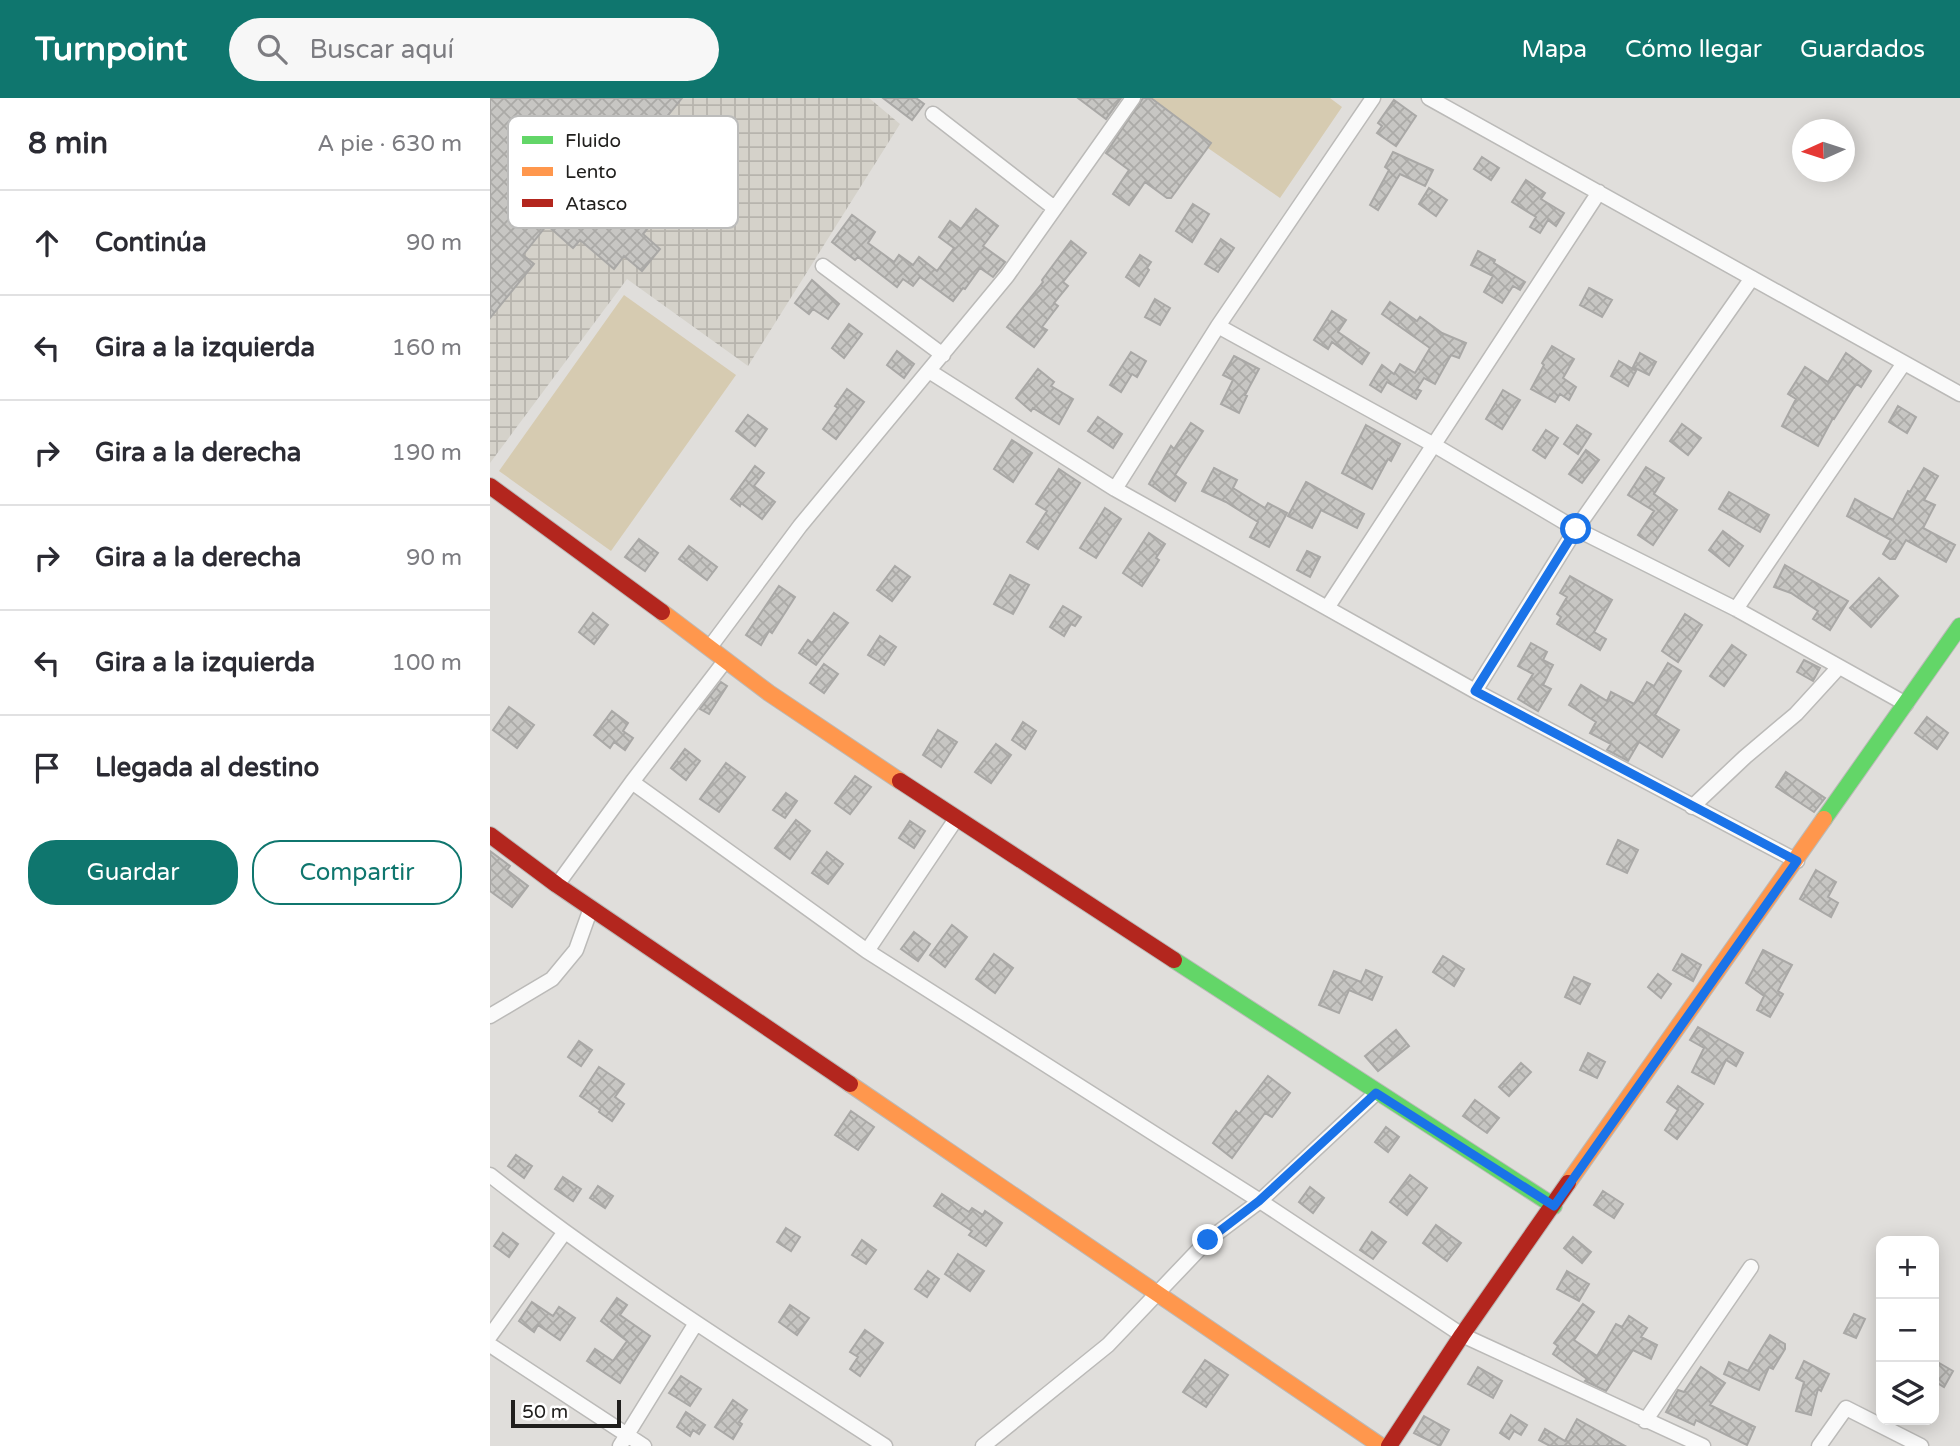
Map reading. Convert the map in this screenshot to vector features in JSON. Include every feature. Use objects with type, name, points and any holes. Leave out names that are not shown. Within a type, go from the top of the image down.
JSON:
[{"type":"street","points":[[710,647],[800,526],[1007,276],[1133,98]]},
{"type":"street","points":[[1115,489],[1218,326],[1373,98]]},
{"type":"street","points":[[1429,98],[1960,394]]},
{"type":"street","points":[[933,114],[1054,207]]},
{"type":"street","points":[[1327,608],[1599,192]]},
{"type":"street","points":[[823,266],[943,355]]},
{"type":"street","points":[[1475,691],[1576,529],[1752,278]]},
{"type":"street","points":[[1218,326],[1434,445],[1576,529],[1736,609],[1906,704]]},
{"type":"street","points":[[1736,609],[1904,363]]},
{"type":"street","points":[[929,371],[1115,489],[1475,691],[1797,861]]},
{"type":"street","points":[[490,486],[710,647],[725,661],[956,819],[1554,1206]]},
{"type":"street","points":[[1389,1446],[1462,1335],[1960,626]]},
{"type":"street","points":[[557,885],[725,661]]},
{"type":"street","points":[[1692,807],[1796,714],[1839,667]]},
{"type":"street","points":[[632,782],[867,951],[1259,1201],[1462,1335],[1645,1421],[1679,1442],[1703,1446]]},
{"type":"street","points":[[867,951],[956,819]]},
{"type":"street","points":[[490,835],[557,885],[1381,1446]]},
{"type":"street","points":[[490,1016],[552,979],[576,950],[591,908]]},
{"type":"street","points":[[983,1446],[1108,1345],[1208,1240],[1259,1201],[1376,1093]]},
{"type":"street","points":[[490,1175],[564,1233],[885,1446]]},
{"type":"street","points":[[490,1336],[564,1233]]},
{"type":"street","points":[[1645,1421],[1751,1267]]},
{"type":"street","points":[[624,1440],[696,1323]]},
{"type":"street","points":[[490,1345],[624,1440],[644,1446]]},
{"type":"street","points":[[1819,1446],[1846,1408],[1921,1446]]},
{"type":"shaded area","points":[[490,98],[869,98],[900,124],[748,366],[627,279],[490,463]]},
{"type":"shaded area","points":[[1151,98],[1330,98],[1342,107],[1280,198],[1146,105]]},
{"type":"shaded area","points":[[624,295],[736,375],[611,551],[499,471]]},
{"type":"building","points":[[490,98],[682,98],[667,116],[508,116],[508,228],[545,228],[523,255],[534,264],[490,318]]},
{"type":"building","points":[[883,98],[916,98],[924,104],[912,120]]},
{"type":"building","points":[[1078,98],[1121,98],[1106,119]]},
{"type":"building","points":[[1143,98],[1151,98],[1211,143],[1171,198],[1145,182],[1129,205],[1113,194],[1129,170],[1106,153]]},
{"type":"building","points":[[1394,100],[1416,116],[1396,146],[1377,133],[1382,126],[1378,123]]},
{"type":"building","points":[[1393,152],[1433,170],[1425,186],[1400,174],[1378,210],[1370,205],[1389,170],[1385,167]]},
{"type":"building","points":[[1482,157],[1499,168],[1491,180],[1474,169]]},
{"type":"building","points":[[1526,180],[1545,193],[1541,199],[1564,213],[1556,226],[1548,220],[1540,233],[1530,227],[1536,217],[1512,202]]},
{"type":"building","points":[[1429,188],[1447,200],[1436,216],[1419,204]]},
{"type":"building","points":[[1193,204],[1209,214],[1192,242],[1176,231]]},
{"type":"building","points":[[976,209],[998,226],[983,246],[1005,262],[993,277],[980,268],[953,301],[920,277],[913,286],[903,279],[897,287],[858,257],[855,260],[832,242],[852,215],[875,232],[868,243],[894,262],[899,255],[913,265],[919,257],[937,271],[954,248],[939,237],[950,221],[961,229]]},
{"type":"building","points":[[550,228],[648,228],[643,234],[660,249],[642,271],[624,256],[614,269],[580,240],[573,248]]},
{"type":"building","points":[[1221,239],[1234,248],[1218,272],[1205,264]]},
{"type":"building","points":[[1071,241],[1086,253],[1063,282],[1068,286],[1054,303],[1058,306],[1042,327],[1047,330],[1034,347],[1007,327]]},
{"type":"building","points":[[1478,251],[1525,282],[1520,290],[1513,286],[1502,303],[1484,292],[1493,276],[1471,265]]},
{"type":"building","points":[[1140,255],[1151,262],[1139,286],[1126,277]]},
{"type":"building","points":[[812,280],[839,304],[828,319],[813,309],[809,314],[795,303]]},
{"type":"building","points":[[1589,288],[1612,300],[1602,317],[1580,305]]},
{"type":"building","points":[[1155,299],[1170,308],[1160,325],[1145,317]]},
{"type":"building","points":[[1390,302],[1417,321],[1420,317],[1442,333],[1466,343],[1459,358],[1451,355],[1435,384],[1424,378],[1417,389],[1421,391],[1416,399],[1387,382],[1381,392],[1370,385],[1382,365],[1394,374],[1400,364],[1415,373],[1430,348],[1382,314]]},
{"type":"building","points":[[1332,311],[1346,320],[1338,332],[1369,353],[1362,364],[1332,342],[1328,349],[1314,340]]},
{"type":"building","points":[[849,324],[862,334],[844,358],[832,348]]},
{"type":"building","points":[[1552,346],[1574,359],[1563,378],[1576,387],[1569,400],[1560,394],[1555,402],[1531,389]]},
{"type":"building","points":[[897,351],[914,364],[904,378],[887,365]]},
{"type":"building","points":[[1131,352],[1146,361],[1137,377],[1132,374],[1121,392],[1110,385]]},
{"type":"building","points":[[1640,353],[1656,362],[1649,375],[1633,367]]},
{"type":"building","points":[[1846,353],[1871,371],[1861,387],[1857,384],[1853,389],[1818,446],[1782,426],[1796,399],[1788,394],[1805,367],[1828,382]]},
{"type":"building","points":[[1234,356],[1259,369],[1239,413],[1221,404],[1233,380],[1223,375]]},
{"type":"building","points":[[1619,361],[1636,371],[1628,386],[1611,376]]},
{"type":"building","points":[[1038,369],[1054,382],[1051,386],[1073,399],[1059,424],[1033,408],[1031,411],[1016,398]]},
{"type":"building","points":[[847,389],[864,402],[836,439],[823,429]]},
{"type":"building","points":[[1503,390],[1520,400],[1502,429],[1486,419]]},
{"type":"building","points":[[1898,406],[1916,417],[1907,433],[1889,422]]},
{"type":"building","points":[[748,415],[767,429],[755,446],[736,431]]},
{"type":"building","points":[[1098,417],[1122,434],[1113,448],[1088,431]]},
{"type":"building","points":[[1191,423],[1203,431],[1175,475],[1186,483],[1175,501],[1149,484],[1171,446],[1174,449]]},
{"type":"building","points":[[1682,424],[1701,438],[1688,455],[1670,441]]},
{"type":"building","points":[[1366,425],[1400,444],[1391,461],[1388,459],[1372,489],[1342,473]]},
{"type":"building","points":[[1577,425],[1591,434],[1578,454],[1564,444]]},
{"type":"building","points":[[1546,430],[1558,438],[1545,458],[1533,450]]},
{"type":"building","points":[[1012,440],[1032,453],[1013,482],[994,469]]},
{"type":"building","points":[[1586,450],[1599,460],[1582,483],[1569,474]]},
{"type":"building","points":[[755,466],[764,473],[754,486],[775,502],[762,519],[731,499]]},
{"type":"building","points":[[1646,467],[1664,478],[1654,494],[1677,510],[1653,545],[1638,535],[1654,511],[1628,495]]},
{"type":"building","points":[[1214,468],[1237,480],[1233,488],[1265,508],[1268,503],[1287,513],[1269,547],[1250,537],[1258,522],[1202,491]]},
{"type":"building","points":[[1924,468],[1938,476],[1924,500],[1935,505],[1923,528],[1955,545],[1946,562],[1906,540],[1895,559],[1890,559],[1883,554],[1891,540],[1847,516],[1855,499],[1893,520]]},
{"type":"building","points":[[1059,469],[1080,483],[1038,549],[1027,542],[1047,511],[1036,504]]},
{"type":"building","points":[[1306,482],[1364,514],[1357,528],[1321,510],[1312,528],[1288,516]]},
{"type":"building","points":[[1729,492],[1769,515],[1760,532],[1719,509]]},
{"type":"building","points":[[1105,508],[1121,519],[1096,558],[1080,548]]},
{"type":"building","points":[[1723,531],[1743,546],[1729,566],[1709,550]]},
{"type":"building","points":[[1149,533],[1165,544],[1156,558],[1159,560],[1142,586],[1123,573]]},
{"type":"building","points":[[639,539],[658,553],[645,571],[625,557]]},
{"type":"building","points":[[689,546],[717,567],[707,580],[679,559]]},
{"type":"building","points":[[1307,551],[1320,557],[1310,577],[1297,570]]},
{"type":"building","points":[[1785,565],[1848,601],[1830,630],[1813,619],[1818,611],[1791,593],[1774,587]]},
{"type":"building","points":[[895,566],[910,577],[892,601],[877,590]]},
{"type":"building","points":[[1010,575],[1029,585],[1013,614],[994,604]]},
{"type":"building","points":[[1570,576],[1612,600],[1594,632],[1606,639],[1600,650],[1557,624],[1561,617],[1557,614],[1567,597],[1560,593]]},
{"type":"building","points":[[1879,578],[1898,596],[1871,627],[1850,608]]},
{"type":"building","points":[[779,586],[795,597],[761,645],[746,635]]},
{"type":"building","points":[[1063,606],[1081,617],[1075,626],[1071,624],[1064,636],[1050,627]]},
{"type":"building","points":[[593,613],[608,625],[594,644],[579,632]]},
{"type":"building","points":[[834,613],[848,623],[816,665],[799,653],[808,640],[812,643]]},
{"type":"building","points":[[1685,614],[1702,625],[1678,662],[1662,651]]},
{"type":"building","points":[[880,636],[896,647],[884,665],[868,655]]},
{"type":"building","points":[[1531,643],[1547,652],[1543,660],[1553,665],[1543,685],[1551,689],[1538,711],[1518,699],[1533,674],[1518,666]]},
{"type":"building","points":[[1732,645],[1746,655],[1724,686],[1710,676]]},
{"type":"building","points":[[1804,660],[1820,668],[1813,681],[1797,672]]},
{"type":"building","points":[[1668,663],[1681,671],[1655,715],[1679,730],[1662,757],[1639,742],[1628,761],[1607,750],[1611,744],[1590,733],[1596,722],[1569,705],[1581,685],[1607,701],[1611,692],[1634,704],[1647,682],[1654,686]]},
{"type":"building","points":[[824,664],[838,674],[824,693],[810,683]]},
{"type":"building","points":[[721,682],[727,686],[709,714],[700,709]]},
{"type":"building","points":[[509,707],[534,725],[517,748],[493,730]]},
{"type":"building","points":[[612,711],[628,723],[623,731],[633,738],[625,750],[614,742],[610,748],[594,735]]},
{"type":"building","points":[[1927,717],[1948,733],[1937,749],[1915,733]]},
{"type":"building","points":[[1023,722],[1036,731],[1025,749],[1012,740]]},
{"type":"building","points":[[938,730],[957,742],[941,767],[923,755]]},
{"type":"building","points":[[996,744],[1011,755],[991,783],[975,772]]},
{"type":"building","points":[[685,749],[700,761],[686,780],[671,768]]},
{"type":"building","points":[[726,763],[745,777],[719,812],[700,799]]},
{"type":"building","points":[[1786,772],[1825,798],[1814,812],[1776,787]]},
{"type":"building","points":[[855,776],[871,787],[850,814],[835,803]]},
{"type":"building","points":[[786,793],[797,801],[785,818],[773,810]]},
{"type":"building","points":[[796,820],[810,831],[790,859],[775,848]]},
{"type":"building","points":[[910,821],[925,831],[914,848],[899,838]]},
{"type":"building","points":[[1618,840],[1638,850],[1627,873],[1607,864]]},
{"type":"building","points":[[490,851],[510,866],[507,870],[528,886],[512,907],[490,891]]},
{"type":"building","points":[[827,852],[843,864],[828,884],[812,873]]},
{"type":"building","points":[[1816,870],[1836,882],[1828,897],[1838,903],[1831,917],[1800,899]]},
{"type":"building","points":[[952,925],[967,937],[945,967],[930,955]]},
{"type":"building","points":[[914,932],[930,944],[918,961],[901,949]]},
{"type":"building","points":[[1763,950],[1792,965],[1778,991],[1783,994],[1770,1017],[1757,1010],[1764,996],[1746,983]]},
{"type":"building","points":[[994,954],[1013,968],[995,993],[976,979]]},
{"type":"building","points":[[1682,954],[1701,965],[1693,981],[1673,970]]},
{"type":"building","points":[[1443,956],[1464,969],[1454,986],[1433,972]]},
{"type":"building","points":[[1366,970],[1382,977],[1372,1000],[1349,990],[1339,1013],[1319,1005],[1334,971],[1361,982]]},
{"type":"building","points":[[1658,974],[1671,984],[1661,998],[1648,987]]},
{"type":"building","points":[[1574,977],[1590,984],[1580,1004],[1565,997]]},
{"type":"building","points":[[1698,1027],[1743,1053],[1736,1066],[1726,1060],[1714,1084],[1692,1072],[1704,1048],[1690,1040]]},
{"type":"building","points":[[1396,1030],[1409,1046],[1378,1071],[1365,1056]]},
{"type":"building","points":[[579,1041],[592,1050],[581,1066],[568,1057]]},
{"type":"building","points":[[1588,1053],[1605,1062],[1597,1078],[1580,1070]]},
{"type":"building","points":[[1521,1063],[1531,1072],[1509,1096],[1499,1087]]},
{"type":"building","points":[[599,1067],[624,1084],[615,1097],[624,1104],[612,1121],[580,1096]]},
{"type":"building","points":[[1268,1076],[1290,1093],[1272,1117],[1265,1113],[1232,1158],[1213,1143],[1236,1111],[1239,1114]]},
{"type":"building","points":[[1678,1086],[1703,1104],[1677,1139],[1665,1130],[1678,1110],[1667,1102]]},
{"type":"building","points":[[1475,1100],[1499,1118],[1487,1133],[1463,1116]]},
{"type":"building","points":[[851,1111],[874,1127],[858,1150],[835,1135]]},
{"type":"building","points":[[1386,1127],[1399,1137],[1388,1152],[1375,1142]]},
{"type":"building","points":[[516,1155],[532,1166],[524,1178],[508,1166]]},
{"type":"building","points":[[1410,1175],[1427,1188],[1407,1215],[1390,1202]]},
{"type":"building","points":[[563,1177],[581,1189],[573,1201],[555,1189]]},
{"type":"building","points":[[598,1186],[613,1196],[605,1208],[590,1198]]},
{"type":"building","points":[[1310,1187],[1324,1198],[1313,1213],[1299,1202]]},
{"type":"building","points":[[1603,1191],[1623,1204],[1614,1218],[1594,1205]]},
{"type":"building","points":[[942,1194],[969,1212],[972,1208],[983,1215],[985,1211],[1002,1223],[986,1246],[969,1235],[972,1231],[934,1206]]},
{"type":"building","points":[[1436,1225],[1461,1243],[1447,1261],[1423,1243]]},
{"type":"building","points":[[786,1228],[800,1237],[791,1251],[777,1242]]},
{"type":"building","points":[[1372,1232],[1386,1242],[1373,1259],[1360,1250]]},
{"type":"building","points":[[503,1233],[518,1244],[509,1257],[494,1246]]},
{"type":"building","points":[[1573,1237],[1591,1252],[1582,1263],[1564,1248]]},
{"type":"building","points":[[862,1240],[876,1250],[866,1264],[852,1255]]},
{"type":"building","points":[[958,1254],[984,1271],[970,1291],[945,1274]]},
{"type":"building","points":[[928,1271],[939,1279],[927,1297],[915,1289]]},
{"type":"building","points":[[1567,1271],[1589,1284],[1579,1301],[1557,1289]]},
{"type":"building","points":[[617,1298],[627,1305],[620,1315],[650,1336],[620,1383],[587,1361],[595,1349],[613,1361],[627,1341],[601,1321]]},
{"type":"building","points":[[532,1302],[553,1316],[559,1307],[575,1318],[560,1340],[538,1325],[534,1332],[519,1321]]},
{"type":"building","points":[[1583,1304],[1594,1312],[1574,1340],[1597,1356],[1616,1324],[1622,1327],[1629,1316],[1647,1328],[1641,1337],[1657,1345],[1651,1359],[1633,1350],[1606,1391],[1585,1381],[1587,1379],[1553,1354],[1558,1346],[1554,1343]]},
{"type":"building","points":[[790,1305],[809,1318],[797,1335],[779,1322]]},
{"type":"building","points":[[1854,1314],[1865,1319],[1856,1338],[1844,1333]]},
{"type":"building","points":[[865,1330],[883,1343],[860,1376],[850,1369],[858,1357],[850,1352]]},
{"type":"building","points":[[1770,1335],[1785,1344],[1785,1349],[1773,1369],[1769,1367],[1759,1390],[1724,1374],[1729,1362],[1748,1371]]},
{"type":"building","points":[[1205,1360],[1228,1375],[1206,1407],[1183,1392]]},
{"type":"building","points":[[1804,1361],[1829,1374],[1821,1391],[1818,1389],[1811,1415],[1796,1411],[1804,1382],[1796,1378]]},
{"type":"building","points":[[1939,1363],[1953,1371],[1944,1387],[1939,1384]]},
{"type":"building","points":[[1478,1367],[1502,1381],[1493,1398],[1468,1384]]},
{"type":"building","points":[[1701,1367],[1725,1383],[1710,1405],[1755,1427],[1747,1445],[1696,1420],[1694,1425],[1666,1412],[1678,1390],[1684,1392]]},
{"type":"building","points":[[681,1376],[701,1389],[690,1406],[669,1393]]},
{"type":"building","points":[[733,1400],[747,1410],[733,1439],[715,1427]]},
{"type":"building","points":[[686,1412],[705,1425],[699,1434],[693,1430],[690,1436],[677,1427]]},
{"type":"building","points":[[1511,1415],[1527,1425],[1521,1435],[1514,1431],[1509,1439],[1500,1433]]},
{"type":"building","points":[[1424,1416],[1449,1430],[1440,1446],[1414,1433]]},
{"type":"building","points":[[1577,1419],[1625,1446],[1550,1446],[1539,1440],[1545,1429],[1565,1441]]},
{"type":"traffic: fast","points":[[1824,819],[1960,626]]},
{"type":"traffic: fast","points":[[1174,960],[1554,1206]]},
{"type":"traffic: slow","points":[[662,612],[769,693],[900,781]]},
{"type":"traffic: slow","points":[[1568,1183],[1824,819]]},
{"type":"traffic: slow","points":[[850,1084],[1381,1446]]},
{"type":"traffic: jam","points":[[490,486],[662,612]]},
{"type":"traffic: jam","points":[[900,781],[1174,960]]},
{"type":"traffic: jam","points":[[490,835],[557,885],[850,1084]]},
{"type":"traffic: jam","points":[[1389,1446],[1462,1335],[1568,1183]]},
{"type":"route","points":[[1208,1240],[1259,1201],[1376,1093],[1554,1206],[1797,861],[1475,691],[1576,529]]}]
